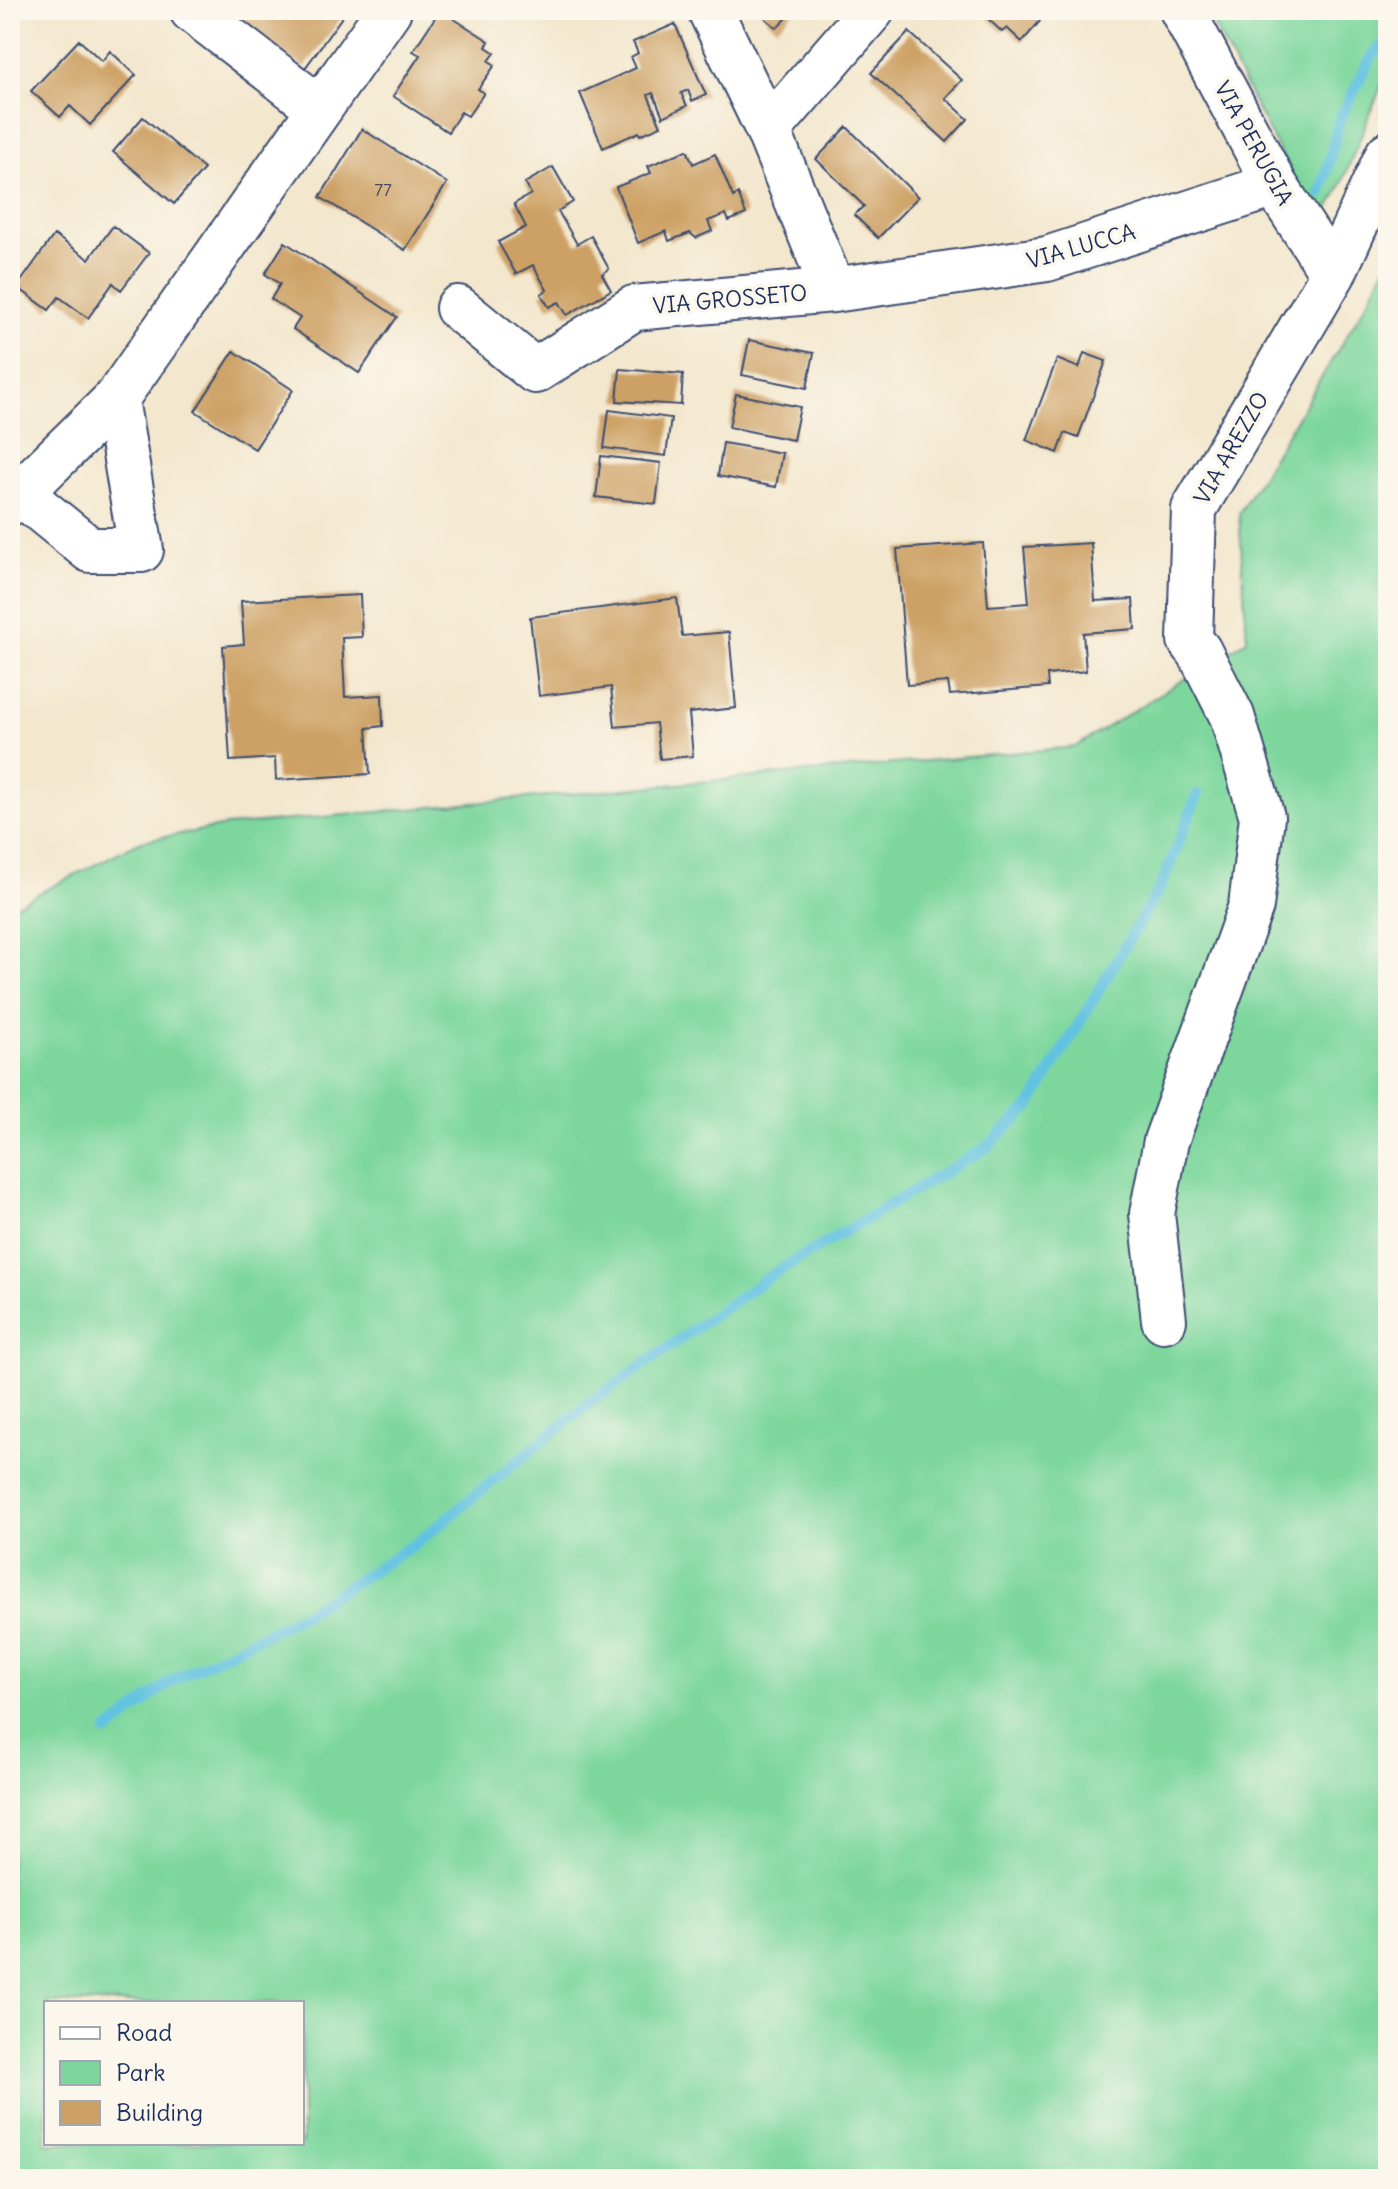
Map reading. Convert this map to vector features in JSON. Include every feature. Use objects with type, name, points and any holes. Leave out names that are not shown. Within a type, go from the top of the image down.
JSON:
[{"type":"street","points":[[192,10],[319,108]]},
{"type":"street","points":[[116,399],[141,550],[90,550],[15,498],[116,399],[389,10]]},
{"type":"street","name":"VIA GROSSETO","points":[[458,308],[535,371],[634,308],[833,290],[768,130],[710,10]]},
{"type":"street","points":[[768,130],[872,10]]},
{"type":"street","name":"VIA PERUGIA","points":[[1182,10],[1275,185],[1333,274]]},
{"type":"street","name":"VIA AREZZO","points":[[1164,1320],[1152,1214],[1166,1141],[1251,906],[1262,817],[1232,716],[1199,651],[1190,640],[1194,509],[1333,274],[1388,154]]},
{"type":"street","name":"VIA LUCCA","points":[[833,290],[1047,259],[1275,185]]},
{"type":"green space","points":[[1206,10],[1388,10],[1388,74],[1339,190],[1325,215],[1304,199]]},
{"type":"green space","points":[[1388,262],[1388,2179],[10,2179],[10,908],[141,841],[226,826],[1075,747],[1247,640],[1239,513],[1369,299]]},
{"type":"building","points":[[240,10],[347,10],[305,68],[235,18]]},
{"type":"building","points":[[440,10],[489,41],[486,47],[495,53],[489,61],[495,65],[478,89],[484,93],[468,116],[461,112],[448,132],[393,96],[420,55],[413,51]]},
{"type":"building","points":[[762,10],[795,10],[777,28],[766,19]]},
{"type":"building","points":[[989,10],[1038,10],[1034,15],[1040,21],[1022,42],[1007,28],[1002,32],[984,15]]},
{"type":"building","points":[[675,24],[706,95],[692,101],[688,90],[681,93],[687,106],[663,117],[653,93],[648,95],[661,126],[603,148],[580,93],[636,68],[631,57],[638,53],[633,42]]},
{"type":"building","points":[[909,32],[962,80],[945,98],[968,119],[947,142],[871,73]]},
{"type":"building","points":[[79,40],[102,61],[110,51],[136,75],[90,125],[70,106],[60,117],[31,91]]},
{"type":"building","points":[[143,117],[204,169],[174,204],[113,152]]},
{"type":"building","points":[[847,127],[918,197],[878,238],[854,215],[864,206],[816,159]]},
{"type":"building","points":[[362,129],[447,183],[405,250],[320,197]]},
{"type":"building","points":[[687,150],[693,164],[715,154],[733,197],[738,194],[746,214],[729,221],[726,214],[708,221],[712,231],[696,238],[690,233],[669,241],[666,231],[638,243],[616,187],[651,173],[648,166]]},
{"type":"building","points":[[553,167],[573,202],[558,211],[577,244],[591,236],[609,269],[602,274],[611,290],[567,315],[559,302],[549,307],[541,294],[547,290],[533,265],[516,274],[498,242],[526,227],[514,204],[531,194],[525,183]]},
{"type":"building","points":[[113,226],[149,253],[121,290],[113,283],[88,318],[59,297],[49,310],[17,287],[54,235],[89,259]]},
{"type":"building","points":[[285,242],[397,317],[359,373],[293,329],[300,318],[271,299],[280,284],[265,274]]},
{"type":"building","points":[[749,340],[814,353],[807,388],[742,375]]},
{"type":"building","points":[[234,351],[293,390],[255,449],[195,411]]},
{"type":"building","points":[[1084,353],[1106,361],[1078,438],[1065,433],[1058,453],[1026,440],[1057,359],[1079,368]]},
{"type":"building","points":[[620,369],[683,374],[681,405],[617,401]]},
{"type":"building","points":[[736,394],[800,407],[793,440],[729,427]]},
{"type":"building","points":[[609,410],[671,418],[666,456],[604,448]]},
{"type":"building","points":[[723,443],[782,453],[776,487],[718,476]]},
{"type":"building","points":[[601,456],[661,463],[656,504],[596,497]]},
{"type":"building","points":[[983,543],[988,606],[1029,603],[1024,547],[1091,543],[1095,601],[1133,599],[1135,629],[1083,633],[1086,671],[1047,675],[1048,687],[950,695],[948,682],[907,685],[897,549]]},
{"type":"building","points":[[360,595],[362,637],[342,638],[345,697],[382,695],[383,726],[367,728],[370,774],[276,780],[275,758],[230,761],[223,646],[244,644],[241,601]]},
{"type":"building","points":[[677,598],[682,636],[729,632],[736,708],[689,713],[693,756],[660,759],[656,723],[615,727],[611,687],[539,696],[530,617]]},
{"type":"waterway","points":[[1321,193],[1340,118],[1372,56],[1388,40]]},
{"type":"waterway","points":[[107,1732],[171,1681],[297,1618],[418,1542],[589,1403],[773,1274],[986,1148],[1030,1106],[1162,884],[1198,794]]}]
